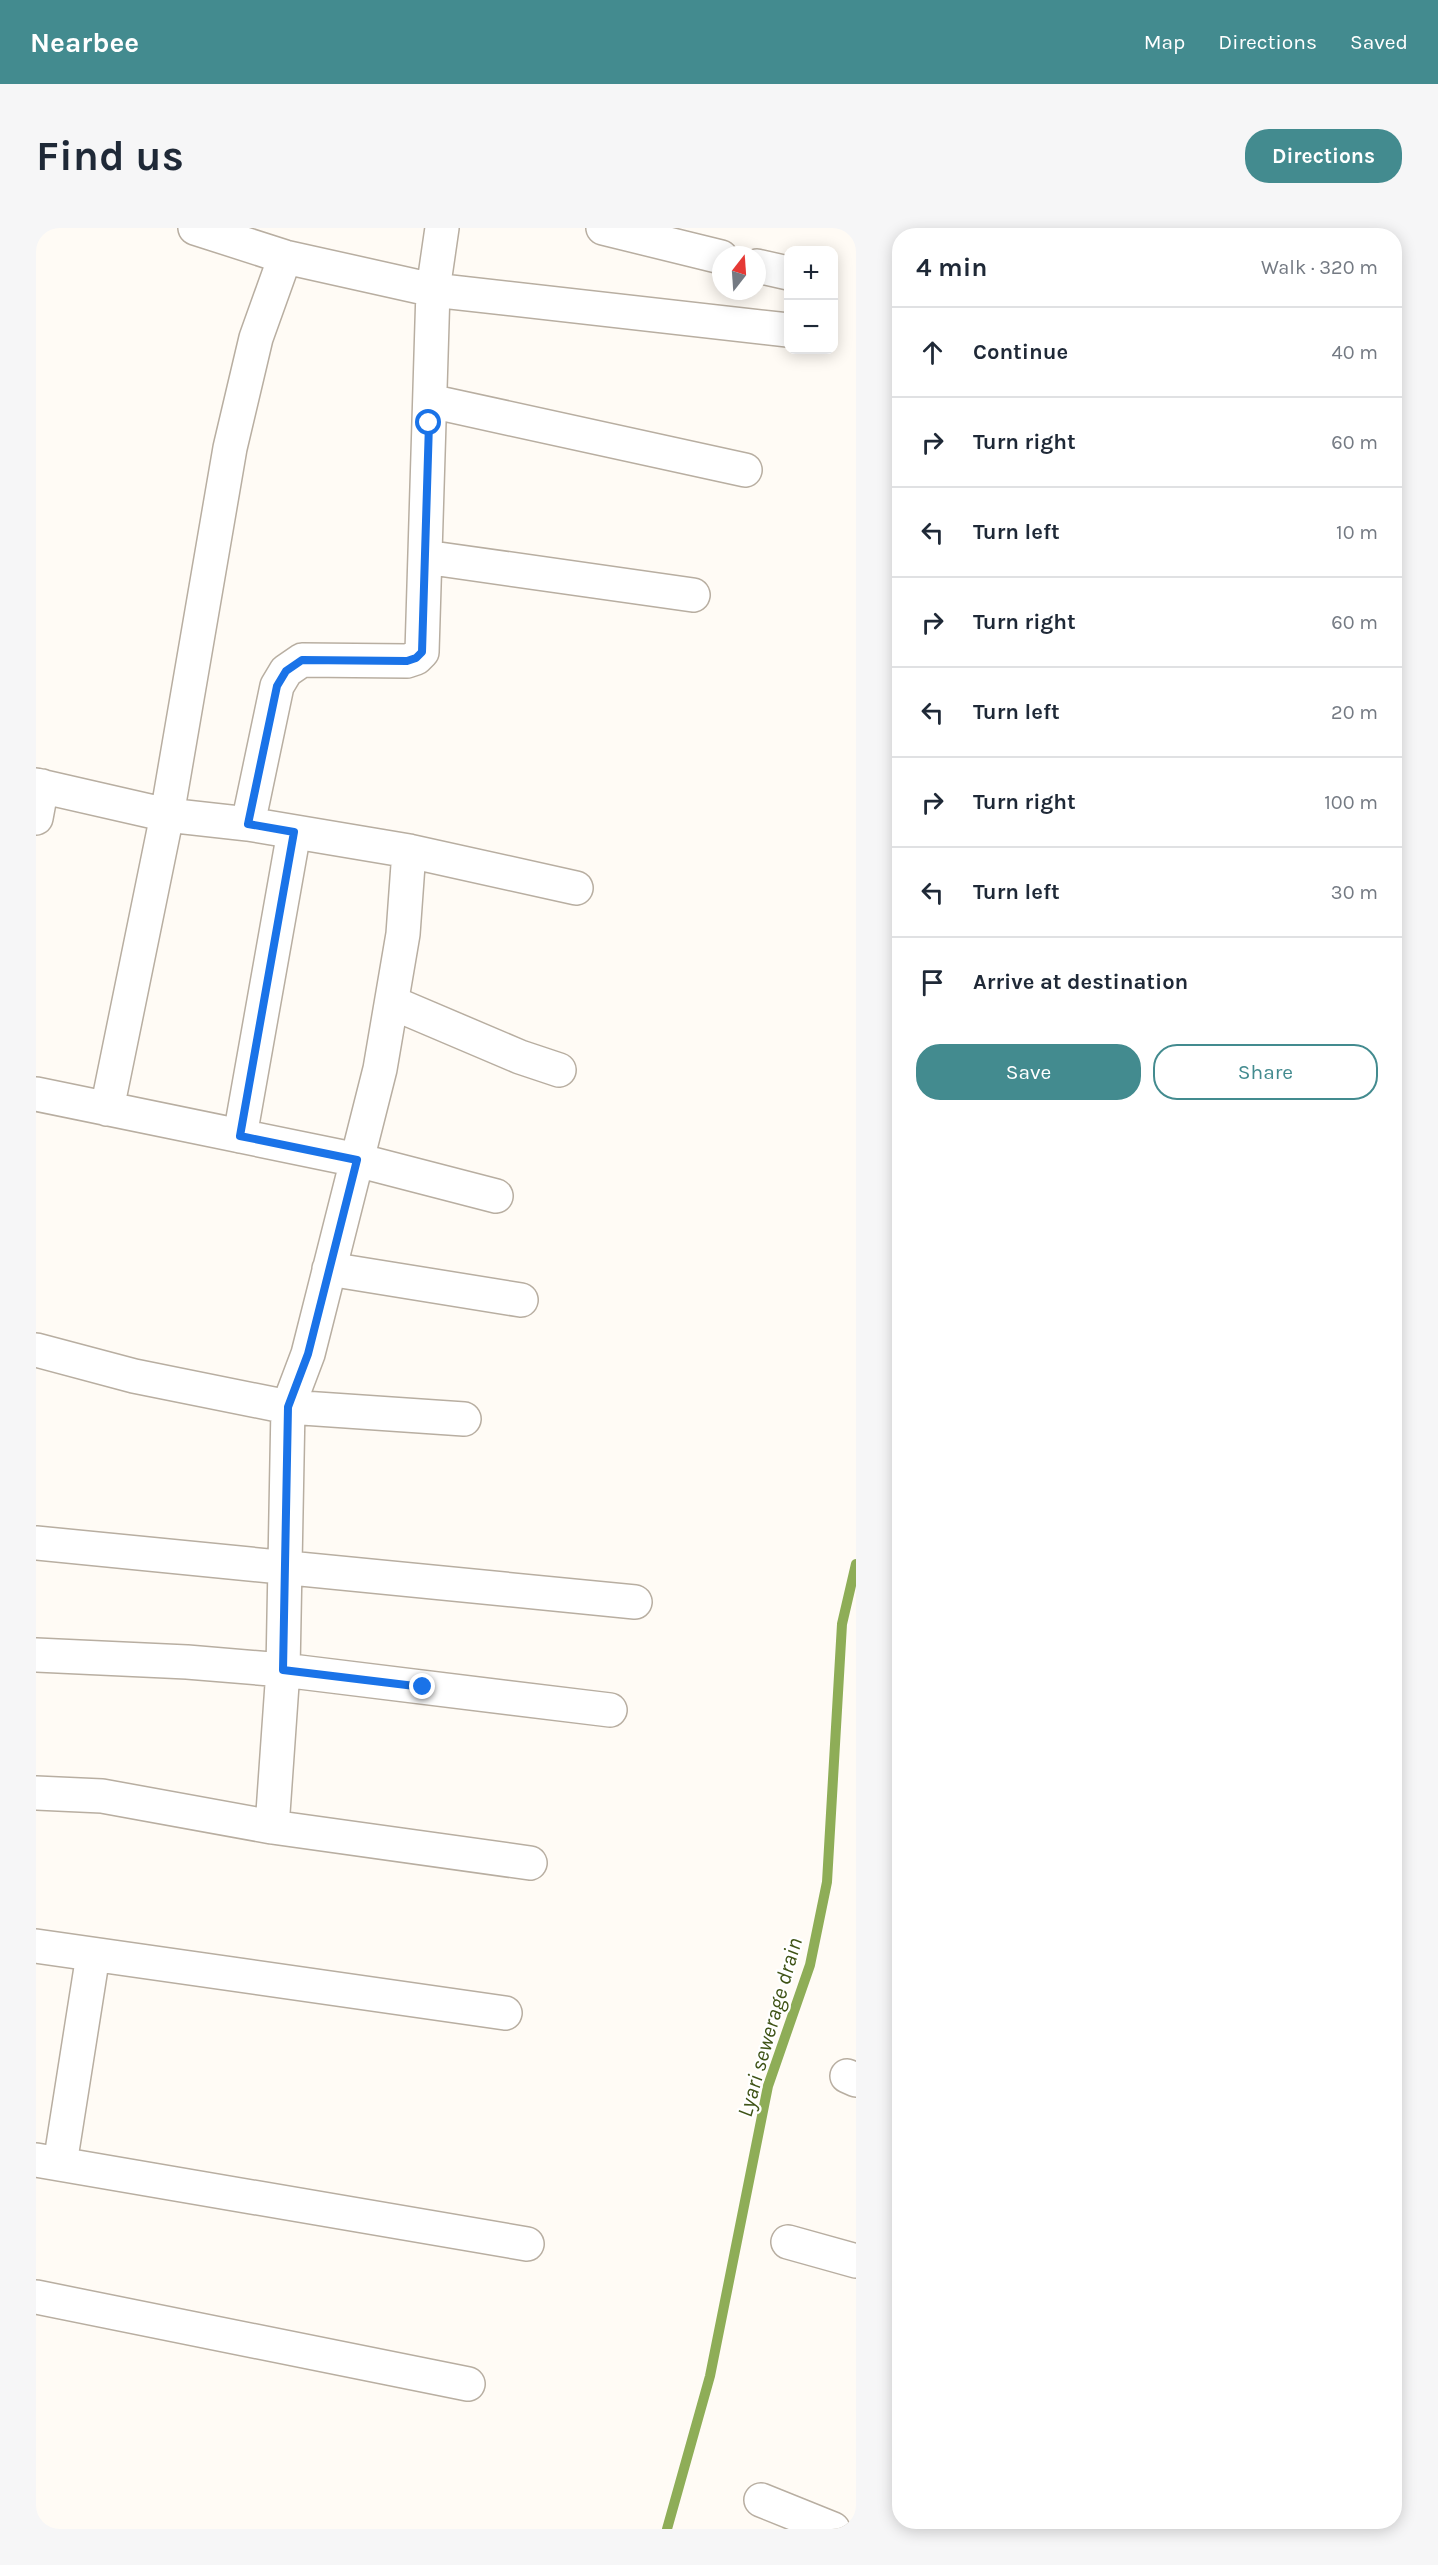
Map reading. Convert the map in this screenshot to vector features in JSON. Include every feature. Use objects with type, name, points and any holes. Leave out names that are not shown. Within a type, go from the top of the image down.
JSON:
[{"type":"street","points":[[195,228],[285,257],[433,290],[784,329]]},
{"type":"street","points":[[248,824],[277,686],[286,671],[302,660],[407,661],[416,658],[422,652],[433,290],[442,228]]},
{"type":"street","points":[[603,228],[712,255]]},
{"type":"street","points":[[107,1109],[167,815],[230,448],[256,338],[285,257]]},
{"type":"street","points":[[766,268],[784,272]]},
{"type":"street","points":[[430,401],[745,470]]},
{"type":"street","points":[[425,557],[693,595]]},
{"type":"street","points":[[38,796],[248,824],[409,851],[576,888]]},
{"type":"street","points":[[240,1136],[294,832]]},
{"type":"street","points":[[272,1827],[283,1670],[288,1407],[308,1354],[380,1069],[403,934],[409,851]]},
{"type":"street","points":[[393,1003],[520,1057],[559,1070]]},
{"type":"street","points":[[36,1095],[357,1160],[496,1196]]},
{"type":"street","points":[[329,1269],[521,1300]]},
{"type":"street","points":[[36,1350],[134,1376],[288,1407],[464,1419]]},
{"type":"street","points":[[36,1563],[36,1543],[635,1602]]},
{"type":"street","points":[[36,1655],[187,1662],[283,1670],[610,1710]]},
{"type":"street","points":[[36,1793],[102,1796],[272,1827],[530,1863]]},
{"type":"street","points":[[36,1946],[505,2013]]},
{"type":"street","points":[[93,1955],[48,2162],[527,2244]]},
{"type":"street","points":[[788,2242],[856,2261]]},
{"type":"street","points":[[36,2296],[468,2384]]},
{"type":"street","points":[[761,2500],[833,2529]]},
{"type":"waterway","name":"Lyari sewerage drain","points":[[667,2529],[710,2376],[768,2086],[810,1965],[827,1882],[842,1624],[856,1564]]},
{"type":"route","points":[[423,1687],[283,1670],[288,1407],[308,1354],[357,1160],[240,1136],[294,832],[248,824],[277,686],[286,671],[302,660],[407,661],[416,658],[422,652],[429,423]]}]
